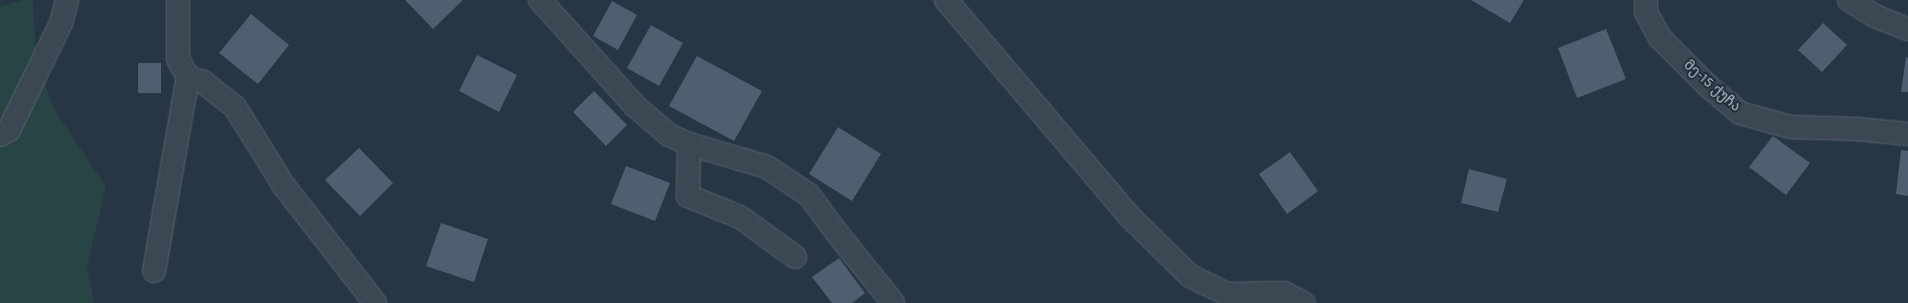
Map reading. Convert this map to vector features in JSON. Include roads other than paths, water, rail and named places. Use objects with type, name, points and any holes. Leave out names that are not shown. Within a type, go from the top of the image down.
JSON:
[{"type":"street","points":[[0,135],[10,130],[61,23],[67,0]]},
{"type":"street","points":[[154,271],[188,77],[178,59],[178,0]]},
{"type":"street","points":[[540,0],[635,106],[669,135],[689,144],[767,168],[809,195],[836,233],[893,303]]},
{"type":"street","points":[[946,0],[1130,217],[1190,276],[1227,294],[1284,293],[1304,303]]},
{"type":"street","name":"მე-15 ქუჩა","points":[[1646,0],[1646,12],[1660,38],[1707,85],[1740,113],[1792,127],[1856,129],[1908,134]]},
{"type":"street","points":[[1849,0],[1875,16],[1908,29]]},
{"type":"street","points":[[188,77],[203,82],[235,107],[284,186],[376,303]]},
{"type":"street","points":[[689,144],[688,196],[740,217],[795,257]]}]
